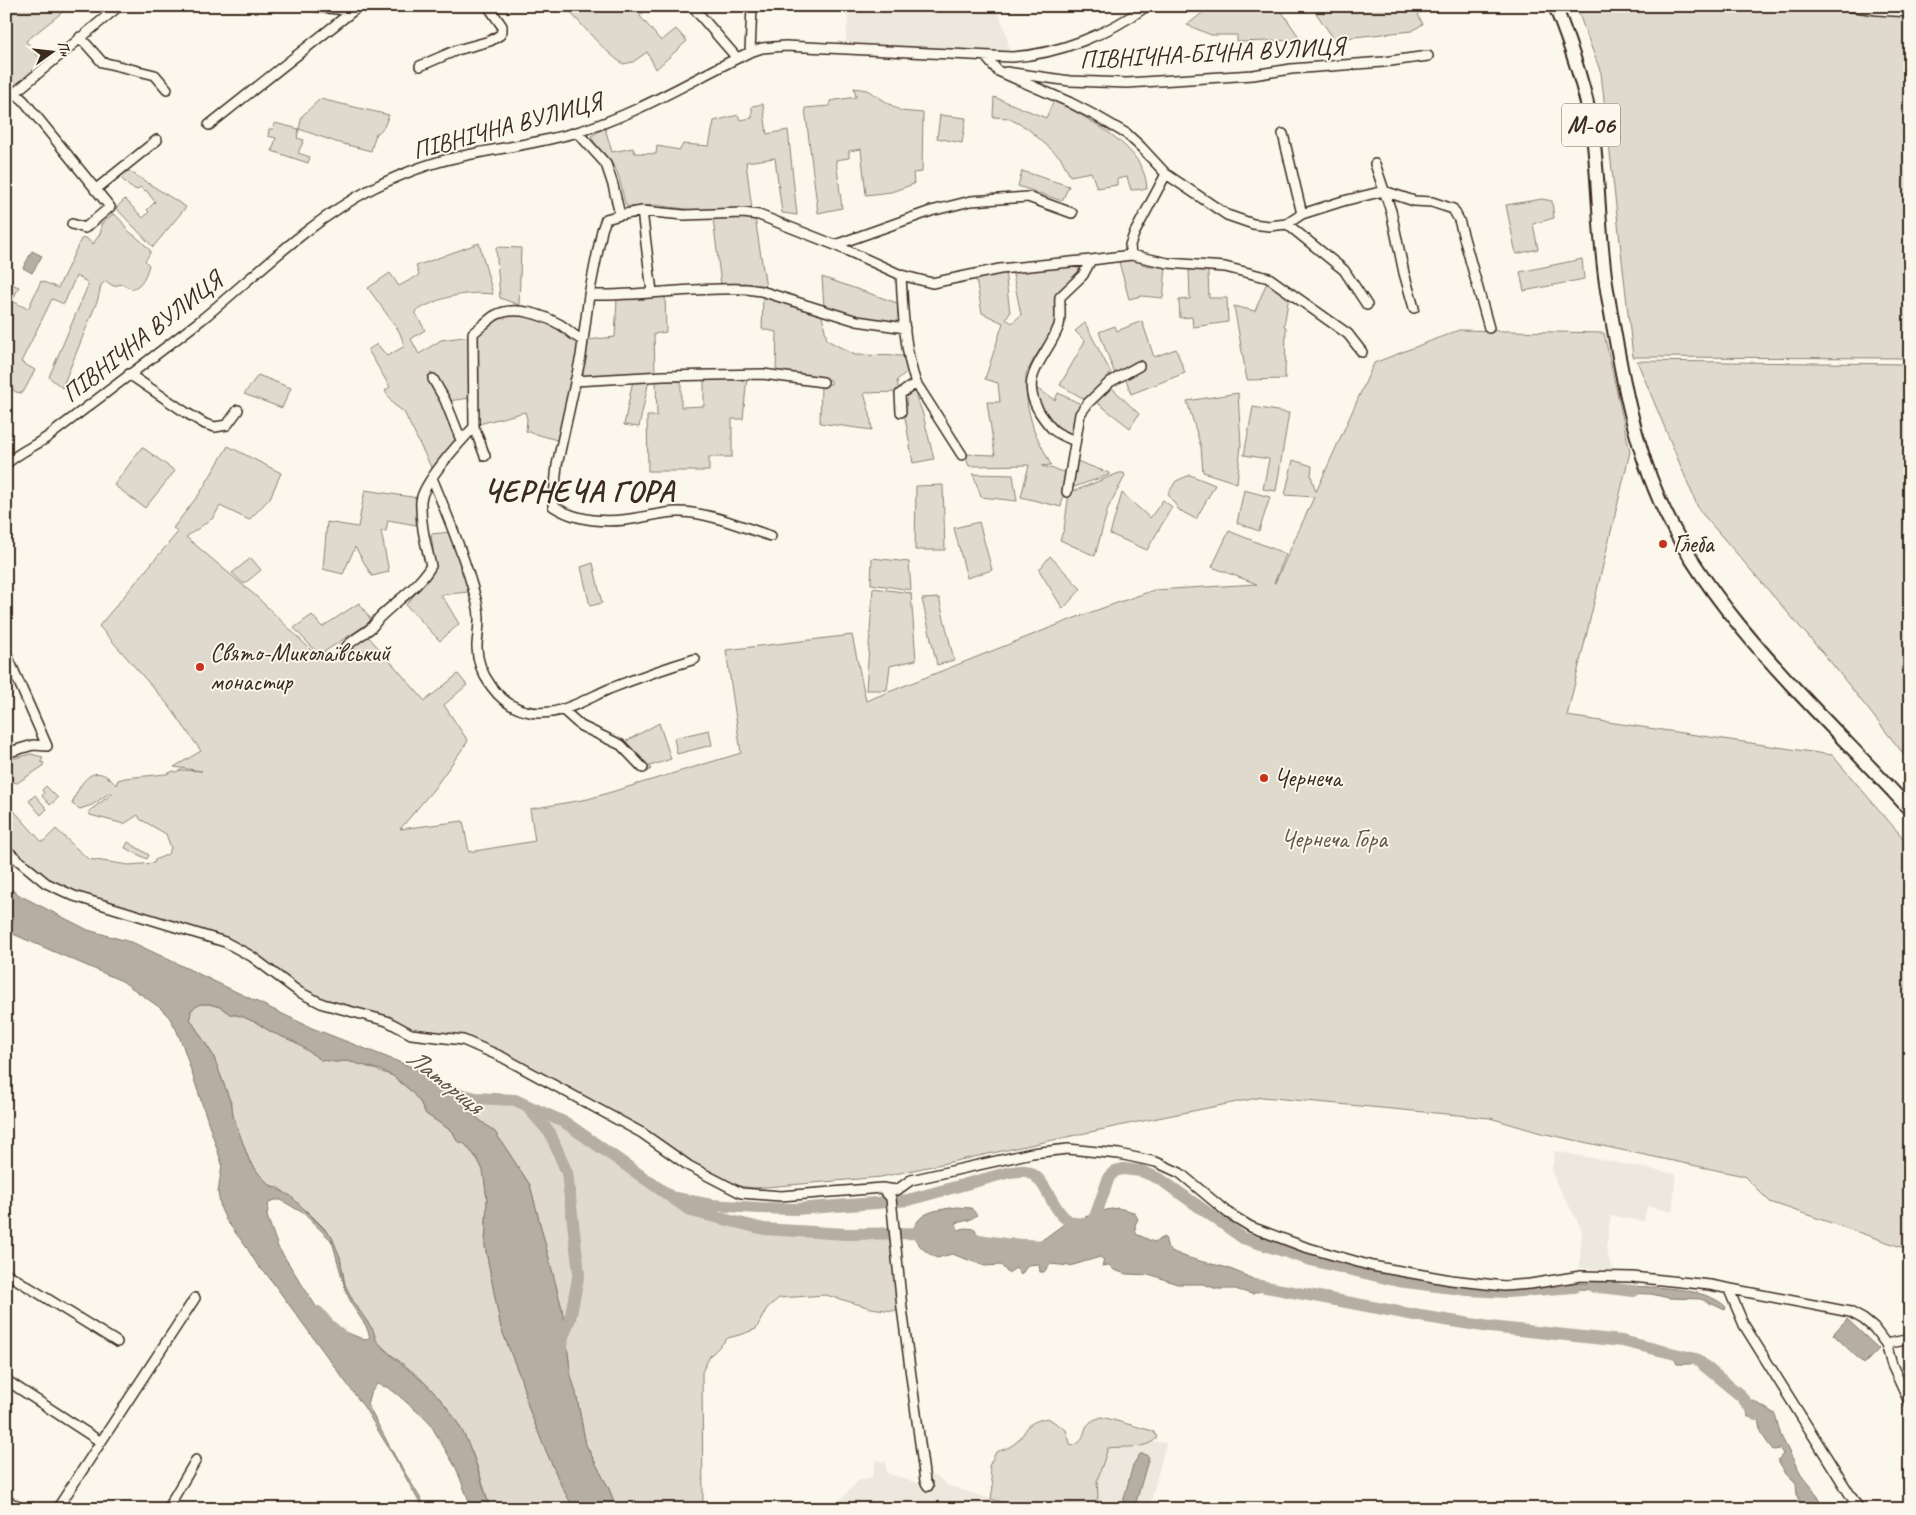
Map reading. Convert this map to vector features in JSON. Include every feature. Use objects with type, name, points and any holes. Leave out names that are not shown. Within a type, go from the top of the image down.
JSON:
[{"type":"highway","name":"М-06","points":[[1555,6],[1572,48],[1584,88],[1592,130],[1607,289],[1620,362],[1640,446],[1659,500],[1676,533],[1727,610],[1780,672],[1910,810]]},
{"type":"street","points":[[6,100],[11,91],[119,6]]},
{"type":"street","points":[[312,6],[356,9]]},
{"type":"street","points":[[420,66],[457,50],[500,35],[502,26],[488,6]]},
{"type":"street","points":[[692,6],[737,58]]},
{"type":"street","points":[[750,52],[752,6]]},
{"type":"street","name":"ПІВНІЧНА ВУЛИЦЯ","points":[[6,464],[18,453],[47,438],[202,319],[279,252],[308,230],[373,188],[456,157],[577,132],[633,110],[737,58],[762,48],[785,46],[985,56],[1029,56],[1060,48],[1108,29],[1147,6]]},
{"type":"street","points":[[1848,6],[1910,12]]},
{"type":"street","points":[[209,125],[356,9]]},
{"type":"street","points":[[80,37],[102,62],[155,75],[167,90]]},
{"type":"street","name":"ПІВНІЧНА-БІЧНА ВУЛИЦЯ","points":[[985,56],[998,71],[1069,102],[1127,134],[1166,174],[1227,215],[1253,224],[1280,226],[1287,224]]},
{"type":"street","name":"ПІВНІЧНА-БІЧНА ВУЛИЦЯ","points":[[998,71],[1070,81],[1127,83],[1253,75],[1291,69],[1383,62],[1428,56]]},
{"type":"street","points":[[11,91],[24,101],[110,207],[85,228],[72,224]]},
{"type":"street","points":[[577,132],[606,164],[620,215]]},
{"type":"street","points":[[1284,134],[1302,214]]},
{"type":"street","points":[[95,190],[157,140]]},
{"type":"street","points":[[1375,164],[1391,211],[1404,273],[1414,308]]},
{"type":"street","points":[[1131,255],[1130,245],[1134,234],[1166,174]]},
{"type":"street","points":[[1367,305],[1344,270],[1287,224],[1302,214],[1384,191],[1453,209],[1459,220],[1489,328]]},
{"type":"street","points":[[835,245],[922,214],[971,201],[1028,197],[1072,213]]},
{"type":"street","points":[[642,211],[652,292]]},
{"type":"street","points":[[770,536],[710,517],[681,512],[602,522],[576,516],[553,506],[552,498],[559,457],[583,340],[589,295],[602,230],[606,219],[642,211],[684,215],[743,213],[759,215],[835,245],[900,275],[932,283],[1000,269],[1131,255],[1168,263],[1225,268],[1268,278],[1348,334],[1362,352]]},
{"type":"street","points":[[1075,441],[1051,430],[1032,402],[1030,382],[1040,359],[1058,328],[1060,297],[1083,275],[1091,260]]},
{"type":"street","points":[[900,275],[909,359],[916,383],[962,455]]},
{"type":"street","points":[[589,295],[617,296],[652,292],[730,288],[761,291],[857,321],[905,328]]},
{"type":"street","points":[[486,456],[474,427],[473,333],[495,316],[508,311],[527,312],[562,326],[583,340]]},
{"type":"street","points":[[1067,492],[1080,414],[1088,403],[1110,382],[1139,366]]},
{"type":"street","points":[[129,374],[185,412],[215,427],[228,425],[238,410]]},
{"type":"street","points":[[575,381],[663,376],[762,374],[823,382]]},
{"type":"street","points":[[433,379],[445,400],[461,440]]},
{"type":"street","points":[[901,412],[900,394],[916,383]]},
{"type":"street","points":[[343,651],[347,645],[373,626],[379,618],[412,590],[425,576],[431,566],[422,527],[421,500],[425,487],[461,440],[474,427]]},
{"type":"street","points":[[6,450],[18,453]]},
{"type":"street","points":[[432,478],[464,561],[477,604],[480,630],[477,646],[482,669],[496,692],[510,704],[523,711],[536,714],[562,709],[651,672],[695,659]]},
{"type":"street","points":[[6,653],[47,746],[32,745],[6,753]]},
{"type":"street","points":[[562,709],[581,726],[621,745],[643,768]]},
{"type":"street","points":[[6,850],[46,883],[74,896],[225,942],[251,956],[300,992],[323,1004],[388,1021],[411,1034],[463,1040],[502,1057],[642,1133],[689,1166],[741,1192],[781,1196],[882,1188],[897,1190],[911,1180],[1032,1153],[1068,1149],[1123,1155],[1156,1162],[1180,1173],[1228,1213],[1251,1227],[1306,1247],[1372,1266],[1451,1280],[1504,1286],[1580,1276],[1609,1276],[1710,1285],[1850,1312],[1864,1319],[1874,1328],[1886,1344],[1892,1365],[1910,1404]]},
{"type":"street","points":[[882,1188],[891,1198],[925,1481],[928,1486]]},
{"type":"street","points":[[6,1273],[117,1342]]},
{"type":"street","points":[[1729,1290],[1744,1325],[1859,1509]]},
{"type":"street","points":[[58,1509],[195,1298]]},
{"type":"street","points":[[1886,1344],[1910,1339]]},
{"type":"street","points":[[6,1380],[101,1442]]},
{"type":"street","points":[[167,1509],[196,1460]]},
{"type":"street","points":[[6,1500],[22,1509]]},
{"type":"shaded area","points":[[844,6],[996,6],[1006,33],[1010,52],[845,45],[848,19]]},
{"type":"shaded area","points":[[32,251],[42,256],[32,273],[23,268]]},
{"type":"shaded area","points":[[6,886],[21,896],[88,930],[134,943],[312,1028],[435,1076],[472,1114],[495,1132],[530,1185],[562,1309],[571,1376],[586,1445],[609,1489],[617,1509],[577,1509],[571,1503],[562,1487],[529,1409],[521,1379],[501,1328],[485,1246],[487,1199],[483,1170],[478,1160],[465,1144],[457,1141],[453,1132],[426,1114],[420,1102],[411,1091],[393,1076],[381,1070],[347,1061],[321,1060],[295,1042],[241,1016],[230,1014],[220,1007],[200,1004],[191,1010],[190,1019],[213,1055],[249,1160],[270,1185],[291,1196],[332,1237],[340,1257],[345,1285],[354,1303],[373,1330],[376,1340],[431,1389],[454,1417],[469,1445],[490,1509],[472,1509],[456,1468],[429,1422],[389,1388],[377,1384],[370,1394],[367,1404],[396,1458],[427,1509],[423,1509],[364,1407],[268,1276],[258,1266],[226,1220],[221,1209],[218,1193],[222,1164],[183,1046],[169,1017],[159,1007],[122,981],[6,931]],"holes":[[[281,1200],[303,1213],[332,1241],[346,1292],[366,1326],[370,1337],[365,1340],[348,1333],[333,1333],[278,1247],[267,1216],[269,1202]]]},
{"type":"shaded area","points":[[1555,1151],[1676,1174],[1672,1212],[1647,1206],[1644,1221],[1611,1216],[1606,1248],[1612,1270],[1579,1268],[1582,1231],[1556,1183],[1552,1168]]},
{"type":"shaded area","points":[[956,1207],[971,1208],[977,1215],[969,1220],[956,1223],[958,1230],[965,1228],[975,1229],[979,1240],[1029,1245],[1045,1238],[1064,1224],[1106,1210],[1118,1208],[1134,1212],[1138,1219],[1135,1225],[1136,1234],[1154,1242],[1165,1237],[1168,1249],[1189,1258],[1230,1269],[1270,1288],[1252,1294],[1235,1289],[1217,1289],[1203,1284],[1177,1284],[1152,1275],[1126,1274],[1114,1270],[1109,1265],[1102,1266],[1104,1260],[1100,1257],[1070,1266],[1050,1264],[1044,1272],[1040,1272],[1039,1264],[1028,1265],[1021,1275],[1016,1268],[1008,1273],[1001,1265],[985,1266],[952,1254],[937,1258],[922,1248],[912,1233],[915,1225],[923,1216],[935,1211]]},
{"type":"shaded area","points":[[1573,1283],[1608,1284],[1610,1287],[1603,1291],[1557,1287]]},
{"type":"shaded area","points":[[1624,1286],[1678,1289],[1693,1292],[1717,1300],[1726,1307],[1725,1310],[1701,1299],[1620,1293],[1618,1289]]},
{"type":"shaded area","points":[[1847,1319],[1879,1349],[1864,1364],[1833,1334]]},
{"type":"shaded area","points":[[1682,1351],[1686,1352],[1691,1364],[1677,1364],[1675,1360]]},
{"type":"shaded area","points":[[1754,1401],[1775,1414],[1781,1436],[1801,1475],[1811,1486],[1824,1509],[1801,1509],[1796,1484],[1786,1474],[1778,1460],[1783,1454],[1780,1449],[1773,1450],[1767,1443],[1761,1431],[1758,1418],[1748,1417],[1746,1403]]},
{"type":"shaded area","points":[[1105,1436],[1166,1443],[1149,1509],[1083,1509]]},
{"type":"shaded area","points":[[1140,1454],[1149,1457],[1134,1509],[1121,1509],[1133,1465]]},
{"type":"shaded area","points":[[876,1460],[886,1462],[886,1473],[930,1487],[930,1476],[937,1476],[947,1485],[1022,1509],[832,1509],[859,1480],[872,1477]]},
{"type":"green space","points":[[6,6],[70,6],[26,41],[43,63],[21,83],[11,86],[6,86]]},
{"type":"green space","points":[[564,6],[621,6],[623,8],[626,6],[638,6],[644,12],[640,16],[661,41],[676,29],[687,41],[656,69],[647,52],[633,62],[623,64],[599,44]]},
{"type":"green space","points":[[1211,6],[1278,6],[1301,40],[1237,42],[1237,35],[1211,35],[1187,25]]},
{"type":"green space","points":[[1311,6],[1424,6],[1418,15],[1423,24],[1412,31],[1334,39]]},
{"type":"green space","points":[[1576,6],[1910,6],[1910,358],[1633,357],[1601,73]]},
{"type":"green space","points":[[854,88],[867,90],[901,111],[923,113],[922,172],[913,173],[914,184],[891,192],[866,195],[861,149],[849,151],[849,158],[836,160],[842,208],[818,213],[805,108],[830,106],[830,101],[856,97]]},
{"type":"green space","points":[[994,97],[1046,118],[1054,100],[1097,125],[1112,135],[1137,159],[1144,173],[1147,189],[1131,190],[1127,177],[1117,179],[1117,185],[1097,188],[1091,172],[1070,176],[1061,158],[1027,128],[1008,118],[993,117]]},
{"type":"green space","points":[[320,99],[389,115],[384,127],[376,133],[371,151],[336,142],[299,129],[302,116]]},
{"type":"green space","points":[[763,104],[767,134],[788,130],[797,215],[782,213],[775,158],[746,162],[752,210],[710,212],[653,205],[626,206],[615,168],[591,136],[605,128],[612,152],[633,148],[635,153],[656,154],[657,146],[680,150],[683,144],[709,146],[714,121],[738,115],[740,120],[752,118],[752,106]]},
{"type":"green space","points":[[940,115],[966,118],[962,143],[937,138]]},
{"type":"green space","points":[[275,123],[299,129],[297,138],[304,140],[298,153],[310,157],[308,163],[272,151],[276,138],[268,136],[269,129],[273,129]]},
{"type":"green space","points":[[125,171],[129,171],[186,207],[153,247],[116,208],[125,199],[143,218],[149,212],[147,210],[155,202],[146,190],[140,187],[137,190],[130,187],[119,176]]},
{"type":"green space","points":[[1022,171],[1069,186],[1062,201],[1018,186]]},
{"type":"green space","points":[[1542,199],[1552,201],[1554,218],[1533,224],[1538,249],[1516,254],[1506,205]]},
{"type":"green space","points":[[113,214],[150,250],[145,261],[149,265],[144,279],[132,289],[122,284],[113,286],[106,281],[101,285],[98,299],[62,388],[49,377],[89,283],[76,276],[64,304],[52,299],[21,362],[35,370],[24,391],[21,393],[16,392],[6,385],[6,282],[19,287],[12,301],[28,309],[41,281],[58,288],[81,239],[86,238],[93,244],[101,232],[101,224]]},
{"type":"green space","points":[[713,218],[755,218],[766,288],[745,283],[721,285]]},
{"type":"green space","points":[[479,243],[493,294],[472,293],[452,296],[433,302],[415,312],[425,330],[411,339],[419,354],[441,340],[471,336],[471,398],[448,401],[458,439],[434,470],[404,412],[393,404],[385,391],[390,387],[368,350],[377,344],[387,356],[405,346],[399,331],[368,288],[390,273],[399,286],[419,275],[416,266]]},
{"type":"green space","points":[[496,247],[521,248],[519,305],[500,298]]},
{"type":"green space","points":[[1129,258],[1145,265],[1166,268],[1163,298],[1142,296],[1129,299],[1119,262]]},
{"type":"green space","points":[[1582,259],[1584,279],[1524,291],[1520,272]]},
{"type":"green space","points":[[1077,266],[1079,270],[1076,276],[1056,293],[1057,325],[1026,374],[1028,408],[1034,431],[1051,465],[1042,466],[1068,473],[1061,507],[1021,497],[1029,465],[969,466],[964,454],[995,455],[987,402],[1000,402],[998,383],[985,379],[1003,323],[982,313],[976,279],[1005,271],[1010,313],[1006,319],[1012,323],[1021,315],[1012,270]]},
{"type":"green space","points":[[1189,269],[1208,271],[1209,298],[1227,298],[1228,322],[1193,327],[1192,317],[1180,318],[1179,300],[1190,299]]},
{"type":"green space","points":[[822,277],[900,304],[900,325],[868,321],[824,308]]},
{"type":"green space","points":[[1267,282],[1289,296],[1284,326],[1286,327],[1285,379],[1247,380],[1234,306],[1255,311]]},
{"type":"green space","points":[[665,293],[666,332],[654,334],[655,374],[580,376],[587,340],[615,337],[617,298]]},
{"type":"green space","points":[[763,295],[821,311],[827,340],[855,355],[907,356],[910,369],[897,380],[899,392],[864,393],[872,430],[820,423],[821,384],[831,384],[831,380],[776,373],[777,332],[762,329]]},
{"type":"green space","points":[[508,313],[539,319],[562,331],[579,343],[560,441],[526,431],[527,419],[525,412],[479,424],[477,335],[496,318]]},
{"type":"green space","points":[[1142,321],[1154,357],[1176,349],[1185,373],[1131,394],[1125,376],[1141,363],[1115,374],[1099,332],[1115,326],[1117,331]]},
{"type":"green space","points":[[1085,323],[1111,373],[1103,384],[1086,400],[1060,385],[1085,341],[1075,331]]},
{"type":"green space","name":"Чернеча Гора","points":[[1459,330],[1604,333],[1630,452],[1567,716],[1832,755],[1910,846],[1910,1250],[1770,1202],[1744,1176],[1541,1133],[1490,1118],[1262,1097],[881,1177],[755,1188],[737,1186],[693,1164],[647,1131],[504,1053],[466,1037],[412,1031],[323,1001],[299,988],[254,955],[78,895],[47,878],[6,846],[6,794],[11,799],[7,803],[41,841],[44,841],[56,829],[88,859],[129,865],[154,863],[155,860],[168,854],[171,848],[166,834],[140,819],[138,815],[124,824],[90,815],[89,811],[112,794],[111,792],[92,805],[80,809],[72,804],[84,781],[89,776],[95,774],[108,777],[116,785],[118,780],[125,778],[166,774],[181,770],[202,771],[174,767],[201,751],[170,707],[99,626],[178,532],[173,528],[200,493],[228,446],[281,473],[270,498],[249,520],[220,506],[213,518],[186,537],[257,597],[318,657],[342,655],[367,635],[425,701],[458,674],[467,685],[444,705],[468,741],[433,790],[400,829],[463,821],[469,852],[535,841],[530,809],[588,799],[741,753],[726,650],[852,635],[866,701],[1080,616],[1154,590],[1257,584],[1212,567],[1229,531],[1286,554],[1275,583],[1314,497],[1285,495],[1293,460],[1312,466],[1311,476],[1316,492],[1374,363]]},
{"type":"green space","points":[[1637,361],[1910,364],[1910,762],[1833,665],[1699,510]]},
{"type":"green space","points":[[258,375],[291,388],[282,408],[244,394]]},
{"type":"green space","points":[[747,376],[743,419],[732,419],[732,457],[709,457],[709,471],[648,471],[647,416],[657,416],[656,381],[681,381],[681,407],[704,406],[704,377]]},
{"type":"green space","points":[[633,380],[649,380],[639,427],[624,425]]},
{"type":"green space","points":[[1109,385],[1139,414],[1130,428],[1095,401]]},
{"type":"green space","points":[[1034,387],[1055,400],[1058,393],[1083,405],[1073,439],[1053,429],[1035,403]]},
{"type":"green space","points":[[909,392],[914,392],[922,411],[934,459],[913,463],[903,406],[905,397]]},
{"type":"green space","points":[[1238,393],[1241,445],[1237,483],[1203,472],[1201,447],[1187,401]]},
{"type":"green space","points":[[1253,407],[1289,413],[1276,491],[1263,489],[1269,459],[1244,455]]},
{"type":"green space","points":[[142,447],[175,471],[145,508],[114,485]]},
{"type":"green space","points":[[1074,460],[1109,473],[1109,475],[1071,488]]},
{"type":"green space","points":[[1119,473],[1124,473],[1125,476],[1108,508],[1095,556],[1060,540],[1064,529],[1069,493]]},
{"type":"green space","points":[[973,474],[1013,475],[1017,501],[981,497]]},
{"type":"green space","points":[[1190,475],[1215,485],[1196,519],[1179,510],[1168,494],[1176,481]]},
{"type":"green space","points":[[943,485],[945,550],[915,550],[916,486]]},
{"type":"green space","points":[[365,490],[418,498],[416,525],[388,520],[386,531],[381,531],[389,572],[372,576],[355,547],[343,574],[323,569],[327,522],[358,527]]},
{"type":"green space","points":[[1244,490],[1270,497],[1259,531],[1237,523]]},
{"type":"green space","points":[[1122,493],[1150,518],[1163,500],[1172,507],[1147,550],[1110,534]]},
{"type":"green space","points":[[979,522],[992,570],[967,578],[954,528]]},
{"type":"green space","points":[[451,532],[469,590],[468,592],[440,595],[459,624],[440,641],[406,605],[435,566],[431,534]]},
{"type":"green space","points":[[1050,556],[1081,589],[1063,609],[1039,570]]},
{"type":"green space","points":[[251,558],[261,570],[244,584],[232,573]]},
{"type":"green space","points":[[872,558],[909,562],[911,590],[871,584]]},
{"type":"green space","points":[[593,563],[602,603],[590,606],[581,567]]},
{"type":"green space","points":[[873,588],[911,593],[916,660],[890,666],[887,690],[866,690]]},
{"type":"green space","points":[[939,598],[954,660],[937,665],[922,599]]},
{"type":"green space","points":[[359,603],[372,621],[319,655],[294,628],[312,615],[322,627]]},
{"type":"green space","points":[[659,723],[671,759],[650,766],[651,769],[647,772],[623,743]]},
{"type":"green space","points":[[709,730],[712,745],[677,754],[674,738]]},
{"type":"green space","points":[[31,754],[43,757],[41,762],[44,763],[42,767],[17,783],[13,782],[11,776],[6,778],[6,760]]},
{"type":"green space","points":[[46,786],[58,798],[50,805],[42,796],[44,793],[42,790]]},
{"type":"green space","points":[[35,795],[47,809],[41,815],[29,801]]},
{"type":"green space","points":[[128,842],[149,855],[147,859],[125,848]]},
{"type":"green space","points":[[200,1004],[220,1007],[230,1014],[241,1016],[257,1023],[271,1032],[295,1042],[312,1054],[335,1062],[347,1061],[360,1064],[393,1076],[411,1091],[420,1102],[426,1114],[453,1132],[457,1140],[465,1144],[478,1160],[483,1170],[487,1199],[485,1246],[501,1328],[543,1444],[562,1487],[571,1503],[577,1509],[490,1509],[479,1471],[466,1438],[435,1393],[376,1340],[373,1330],[354,1303],[345,1285],[340,1257],[325,1229],[279,1188],[270,1185],[249,1160],[213,1055],[190,1019],[191,1010]]},
{"type":"green space","points":[[449,1091],[476,1098],[521,1103],[535,1113],[566,1123],[691,1211],[764,1229],[846,1234],[890,1233],[902,1308],[893,1311],[871,1308],[826,1295],[779,1298],[767,1308],[756,1329],[728,1338],[710,1356],[702,1372],[703,1509],[617,1509],[609,1489],[586,1445],[571,1376],[562,1309],[530,1185],[495,1132],[472,1114]]},
{"type":"green space","points":[[1102,1417],[1153,1431],[1157,1437],[1142,1446],[1108,1448],[1097,1481],[1098,1497],[1095,1509],[1009,1509],[1004,1508],[1001,1502],[991,1499],[993,1486],[989,1466],[996,1452],[1014,1444],[1034,1422],[1048,1418],[1066,1430],[1071,1446],[1081,1440],[1089,1424]]},
{"type":"waterway","points":[[435,1088],[476,1098],[515,1100],[566,1123],[691,1211],[764,1229],[846,1234],[928,1233]]},
{"type":"waterway","points":[[530,1110],[550,1133],[567,1173],[579,1273],[562,1348]]},
{"type":"waterway","points":[[1088,1226],[1095,1217],[1109,1177],[1115,1171],[1123,1169],[1141,1171],[1160,1179],[1243,1238],[1311,1260],[1398,1281],[1468,1290],[1507,1292],[1574,1287]]},
{"type":"waterway","points":[[676,1198],[711,1205],[796,1209],[876,1203],[908,1200],[1010,1172],[1026,1171],[1042,1183],[1066,1219],[1075,1223],[1086,1223]]},
{"type":"waterway","points":[[965,1238],[1005,1244],[1045,1246]]},
{"type":"waterway","points":[[1255,1285],[1490,1327],[1622,1341],[1696,1359],[1741,1396],[1756,1415]]},
{"type":"waterway","points":[[1594,1287],[1634,1291]]},
{"type":"waterway","name":"Латориця","points":[[318,1312],[328,1324],[352,1345]]},
{"type":"place","name":"Глеба","points":[[1663,544]]},
{"type":"place","name":"Свято-Миколаївський монастир","points":[[200,667]]},
{"type":"place","name":"Чернеча","points":[[1264,778]]},
{"type":"district","name":"ЧЕРНЕЧА ГОРА","points":[[579,491]]}]
